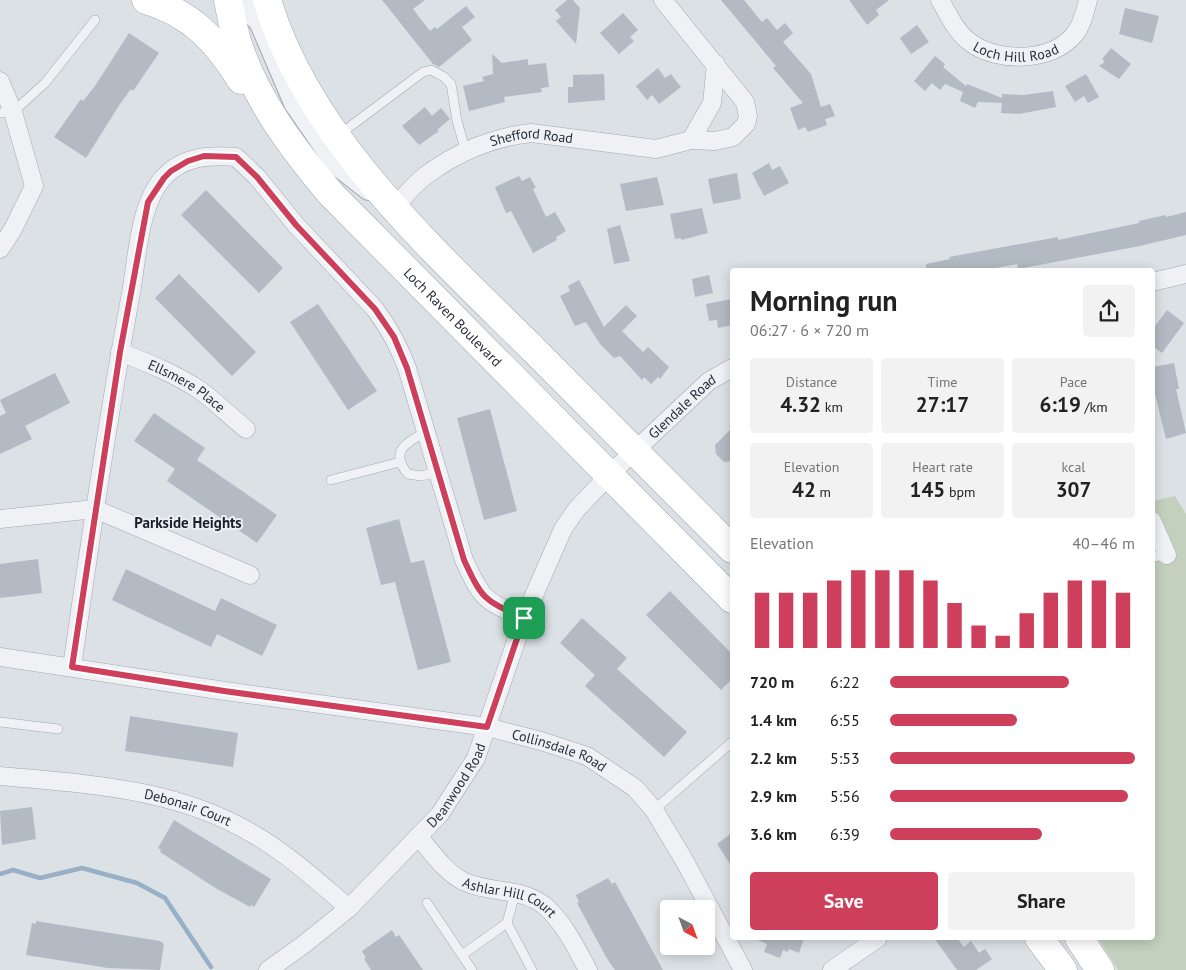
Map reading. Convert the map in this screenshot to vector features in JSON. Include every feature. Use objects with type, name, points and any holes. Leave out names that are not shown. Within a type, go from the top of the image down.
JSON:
[{"type":"main road","points":[[146,0],[176,11],[199,27],[228,59],[250,94],[285,136]]},
{"type":"main road","name":"Loch Raven Boulevard","points":[[228,0],[237,41],[248,68],[285,136],[309,168],[360,225],[730,598]]},
{"type":"main road","points":[[267,0],[289,56],[311,96],[338,136],[393,209],[730,547]]},
{"type":"main road","points":[[1041,940],[1063,970]]},
{"type":"main road","points":[[1080,940],[1100,970]]},
{"type":"street","points":[[228,0],[244,7],[260,21],[295,103],[337,164],[393,209]]},
{"type":"street","name":"Shefford Road","points":[[393,209],[424,176],[466,152],[510,135],[531,133],[656,149],[691,140],[733,137],[746,124],[748,116],[745,102],[663,0]]},
{"type":"street","name":"Loch Hill Road","points":[[940,0],[962,36],[980,48],[1006,56],[1043,53],[1056,49],[1068,41],[1081,24],[1088,0]]},
{"type":"street","points":[[691,140],[712,104],[716,64]]},
{"type":"street","points":[[0,81],[7,113],[34,186],[13,229],[0,249]]},
{"type":"street","points":[[72,667],[120,352],[148,202],[157,187],[171,171],[188,161],[204,156],[236,157],[257,177],[296,225],[375,309],[386,324],[407,368],[464,560],[477,588],[492,603],[524,618]]},
{"type":"street","points":[[1155,281],[1186,274]]},
{"type":"street","name":"Ellsmere Place","points":[[120,352],[158,367],[186,381],[246,429]]},
{"type":"street","name":"Glendale Road","points":[[636,451],[709,382],[730,369]]},
{"type":"street","name":"Deanwood Road","points":[[268,970],[349,908],[440,814],[476,758],[524,618],[563,529],[576,510],[609,475],[636,451]]},
{"type":"street","points":[[0,519],[95,509],[250,575]]},
{"type":"street","points":[[1155,534],[1160,556]]},
{"type":"street","name":"Collinsdale Road","points":[[0,656],[224,691],[487,727],[588,756],[635,788],[654,810],[684,860],[743,970]]},
{"type":"street","name":"Debonair Court","points":[[0,776],[86,784],[153,794],[195,806],[252,833],[278,849],[349,908]]},
{"type":"street","name":"Ashlar Hill Court","points":[[418,836],[449,872],[462,881],[531,897],[546,906],[560,922],[588,970]]},
{"type":"street","points":[[832,970],[875,940]]},
{"type":"lane","points":[[7,113],[45,82],[95,20]]},
{"type":"lane","points":[[338,136],[423,72],[431,70],[444,77],[451,84],[458,128],[466,152]]},
{"type":"lane","points":[[426,432],[408,440],[402,448],[399,458],[400,462],[408,474],[421,476],[438,472]]},
{"type":"lane","points":[[331,480],[400,462]]},
{"type":"lane","points":[[0,722],[58,729]]},
{"type":"lane","points":[[654,810],[730,744]]},
{"type":"lane","points":[[462,955],[507,923],[515,893]]},
{"type":"lane","points":[[427,903],[472,970]]},
{"type":"lane","points":[[507,923],[532,970]]},
{"type":"green space","points":[[1175,496],[1186,514],[1186,970],[1118,970],[1099,940],[1155,940],[1155,501]]},
{"type":"building","points":[[382,0],[425,0],[413,9],[430,31],[435,27],[437,29],[466,6],[475,17],[462,27],[472,40],[439,67],[433,64]]},
{"type":"building","points":[[567,0],[573,0],[580,8],[576,44],[556,21],[561,17],[555,10]]},
{"type":"building","points":[[721,0],[744,0],[762,22],[767,18],[777,30],[785,23],[793,33],[783,42],[811,74],[821,107],[830,104],[835,116],[825,119],[827,125],[808,132],[805,127],[798,130],[790,108],[803,103],[773,68],[776,66]]},
{"type":"building","points":[[849,0],[889,0],[876,10],[879,15],[867,25]]},
{"type":"building","points":[[1125,8],[1159,16],[1152,43],[1119,34]]},
{"type":"building","points":[[623,13],[638,30],[630,37],[634,41],[619,54],[600,33]]},
{"type":"building","points":[[917,25],[929,42],[911,54],[900,38]]},
{"type":"building","points":[[129,33],[159,53],[133,91],[131,89],[120,104],[86,158],[54,137],[81,99],[83,101],[95,86]]},
{"type":"building","points":[[1111,48],[1131,64],[1119,79],[1099,66],[1105,62],[1102,59]]},
{"type":"building","points":[[492,54],[502,63],[528,59],[528,65],[546,63],[549,87],[541,88],[542,92],[504,97],[505,102],[469,111],[463,86],[484,81],[482,77],[493,74]]},
{"type":"building","points":[[935,56],[945,64],[943,67],[966,86],[967,84],[1002,98],[1002,94],[1024,95],[1053,91],[1056,107],[1019,114],[1001,113],[1002,103],[978,102],[975,108],[960,101],[963,92],[945,84],[940,90],[932,83],[925,91],[914,81]]},
{"type":"building","points":[[658,68],[665,78],[671,74],[681,87],[659,104],[652,95],[647,100],[636,86]]},
{"type":"building","points":[[604,74],[605,100],[568,103],[568,87],[573,87],[573,75]]},
{"type":"building","points":[[1086,74],[1099,97],[1088,103],[1084,96],[1075,102],[1065,86]]},
{"type":"building","points":[[425,107],[432,116],[441,108],[450,119],[437,130],[439,131],[419,145],[402,126]]},
{"type":"building","points":[[769,163],[772,170],[780,166],[789,183],[764,196],[752,173]]},
{"type":"building","points":[[737,173],[741,199],[713,204],[708,179]]},
{"type":"building","points":[[519,176],[522,181],[530,177],[536,188],[533,189],[546,217],[555,212],[566,231],[556,237],[557,240],[533,253],[511,211],[506,213],[495,187]]},
{"type":"building","points":[[657,177],[664,205],[626,211],[620,184]]},
{"type":"building","points":[[206,190],[283,268],[259,293],[181,215]]},
{"type":"building","points":[[702,208],[708,233],[681,240],[681,238],[675,239],[670,214]]},
{"type":"building","points":[[1186,212],[1186,235],[1140,246],[1023,268],[1018,268],[1017,264],[996,268],[926,268],[926,264],[950,259],[949,257],[1058,237],[1058,240],[1139,223],[1139,221],[1165,215],[1166,217]]},
{"type":"building","points":[[620,225],[630,261],[614,264],[607,229]]},
{"type":"building","points":[[179,274],[256,352],[232,376],[155,298]]},
{"type":"building","points":[[709,275],[713,293],[695,297],[692,279]]},
{"type":"building","points":[[579,280],[604,327],[626,305],[637,316],[622,331],[643,352],[648,347],[669,367],[660,379],[658,377],[651,384],[644,377],[642,380],[620,356],[614,358],[600,344],[586,322],[575,326],[560,296],[570,291],[568,286]]},
{"type":"building","points":[[730,299],[730,325],[718,328],[717,320],[709,321],[706,304]]},
{"type":"building","points":[[318,304],[377,391],[348,410],[290,322]]},
{"type":"building","points":[[1167,310],[1184,323],[1162,353],[1155,348],[1155,326]]},
{"type":"building","points":[[1174,363],[1179,389],[1176,389],[1186,433],[1166,439],[1155,394],[1155,366]]},
{"type":"building","points":[[55,373],[70,403],[25,426],[32,439],[0,454],[0,416],[6,413],[0,400]]},
{"type":"building","points":[[490,409],[517,511],[484,520],[457,418]]},
{"type":"building","points":[[154,413],[205,448],[197,460],[277,515],[257,543],[167,481],[175,469],[134,441]]},
{"type":"building","points":[[730,430],[730,461],[724,462],[716,454],[715,445]]},
{"type":"building","points":[[399,519],[411,563],[424,560],[451,662],[418,670],[395,582],[381,585],[366,528]]},
{"type":"building","points":[[38,559],[42,593],[0,598],[0,564]]},
{"type":"building","points":[[126,569],[215,611],[221,598],[277,625],[262,656],[217,634],[211,647],[112,600]]},
{"type":"building","points":[[670,591],[730,652],[730,681],[721,690],[646,615]]},
{"type":"building","points":[[582,618],[627,658],[617,669],[687,732],[664,757],[585,686],[595,675],[560,643]]},
{"type":"building","points":[[130,716],[238,733],[233,767],[125,751]]},
{"type":"building","points":[[32,807],[36,839],[2,845],[0,811]]},
{"type":"building","points":[[174,820],[271,879],[254,907],[251,905],[250,907],[217,889],[160,852],[161,850],[158,848]]},
{"type":"building","points":[[730,834],[730,864],[717,844]]},
{"type":"building","points":[[608,878],[612,884],[615,882],[663,970],[615,970],[606,957],[577,903],[579,902],[576,895]]},
{"type":"building","points":[[36,921],[160,941],[164,944],[160,970],[108,968],[26,955],[32,923],[36,924]]},
{"type":"building","points":[[392,930],[396,937],[399,935],[423,970],[371,970],[364,959],[366,958],[362,951]]},
{"type":"building","points":[[758,940],[803,940],[799,953],[789,949],[788,952],[783,950],[780,958],[764,952],[767,944]]},
{"type":"building","points":[[935,940],[959,940],[964,947],[971,941],[979,953],[985,949],[992,959],[976,970],[957,970]]},
{"type":"waterway","points":[[0,874],[13,870],[40,878],[82,868],[137,883],[165,898],[211,967]]},
{"type":"district","name":"Parkside Heights","points":[[188,523]]},
{"type":"route","points":[[204,156],[236,157],[257,177],[296,225],[375,309],[394,337],[407,368],[464,560],[477,588],[486,600],[524,618],[487,727],[224,691],[72,667],[120,352],[148,202],[157,187],[171,171],[188,161],[204,156]]}]
